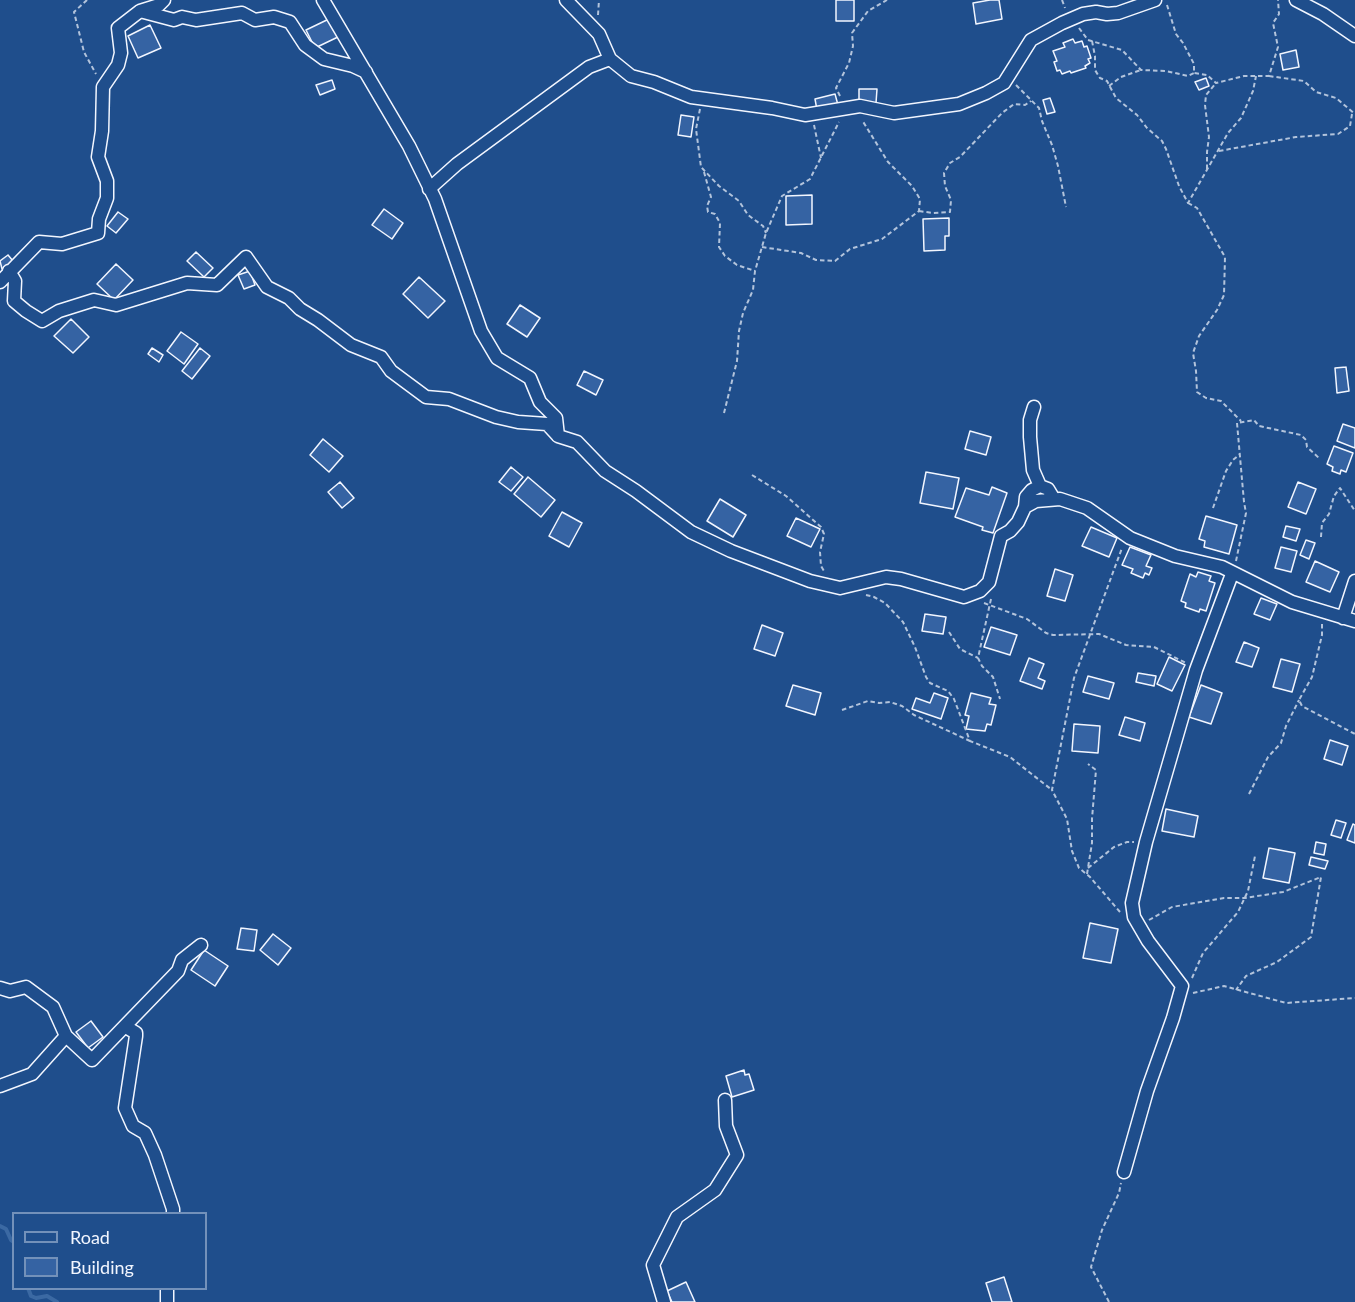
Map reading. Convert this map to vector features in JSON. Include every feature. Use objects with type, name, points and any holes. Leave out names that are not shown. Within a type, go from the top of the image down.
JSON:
[{"type":"street","points":[[0,282],[39,242],[62,244],[98,232],[99,219],[107,198],[107,181],[98,157],[102,131],[103,87],[118,65],[121,53],[118,28],[140,11],[159,5],[164,0]]},
{"type":"street","points":[[323,0],[409,146],[444,223],[481,331],[497,358],[530,378],[540,402],[556,418],[558,436]]},
{"type":"street","points":[[566,0],[599,34],[610,59],[631,76],[654,82],[691,97],[805,115],[860,106],[894,113],[959,104],[1004,83],[1031,40],[1072,18],[1096,12],[1118,13],[1155,0]]},
{"type":"street","points":[[1296,0],[1323,14],[1355,36]]},
{"type":"street","points":[[140,11],[174,20],[182,17],[196,20],[242,13],[255,21],[274,17],[290,22],[305,45],[324,59],[353,66],[367,73]]},
{"type":"street","points":[[429,189],[457,164],[589,67],[610,59]]},
{"type":"street","points":[[9,271],[15,281],[14,301],[42,321],[59,311],[94,300],[116,305],[187,283],[217,285],[246,257],[267,286],[289,298],[300,309],[351,345],[381,357],[391,371],[426,397],[449,399],[496,417],[518,422],[547,424],[558,436],[577,442],[605,471],[691,532],[731,551],[810,581],[840,588],[886,578],[901,579],[964,597],[980,591],[987,585],[993,573],[995,552],[1001,536],[1010,531],[1018,522],[1025,507],[1026,497],[1040,486]]},
{"type":"street","points":[[1034,407],[1030,420],[1033,470],[1040,486],[1048,489],[1054,499]]},
{"type":"street","points":[[1025,507],[1036,501],[1060,499],[1087,508],[1130,538],[1175,556],[1208,563],[1292,602],[1349,620],[1355,582]]},
{"type":"street","points":[[1124,1172],[1147,1091],[1182,986],[1148,941],[1134,917],[1132,903],[1146,842],[1197,666],[1232,574]]},
{"type":"street","points":[[0,988],[10,991],[26,987],[53,1007],[66,1036],[92,1060],[178,971],[182,960],[201,945]]},
{"type":"street","points":[[126,1027],[136,1033],[136,1036],[125,1108],[133,1126],[145,1133],[156,1155],[173,1212]]},
{"type":"street","points":[[1,1090],[32,1074],[66,1036]]},
{"type":"street","points":[[664,1302],[653,1264],[677,1217],[715,1190],[737,1155],[726,1126],[724,1100]]},
{"type":"path","points":[[87,0],[74,12],[84,52],[103,87]]},
{"type":"path","points":[[887,0],[868,11],[852,33],[853,46],[849,63],[836,88],[848,108],[865,124],[888,162],[912,186],[920,199],[919,211]]},
{"type":"path","points":[[1165,0],[1176,34],[1194,64],[1194,73]]},
{"type":"path","points":[[1269,76],[1278,47],[1273,23],[1279,14],[1278,0]]},
{"type":"path","points":[[1072,18],[1088,40],[1122,50],[1141,70]]},
{"type":"path","points":[[1092,41],[1095,70],[1116,98],[1137,115],[1147,128],[1162,141],[1188,203],[1197,208],[1225,257],[1224,295],[1217,310],[1199,336],[1193,353],[1197,392],[1206,398],[1221,401],[1241,421]]},
{"type":"path","points":[[1109,86],[1121,77],[1141,70],[1166,71],[1188,76],[1194,73],[1207,75],[1216,83]]},
{"type":"path","points":[[1008,76],[1040,108],[1042,121],[1052,145],[1066,207]]},
{"type":"path","points":[[1208,169],[1209,137],[1205,105],[1206,95],[1216,83],[1244,76],[1269,76],[1304,81],[1316,92],[1336,98],[1354,114],[1350,126],[1338,134],[1296,137],[1219,151]]},
{"type":"path","points":[[1188,203],[1234,125],[1241,118],[1253,91],[1256,76]]},
{"type":"path","points":[[700,98],[696,129],[701,167],[719,186],[739,201],[748,215],[763,226],[766,233]]},
{"type":"path","points":[[762,247],[801,253],[825,262],[835,261],[850,249],[882,239],[919,211],[950,212],[951,200],[945,186],[944,173],[950,164],[960,157],[1002,113],[1014,104],[1025,105],[1031,101]]},
{"type":"path","points":[[724,413],[737,361],[743,313],[753,290],[755,272],[766,233],[782,196],[810,178],[848,108]]},
{"type":"path","points":[[814,113],[814,131],[821,159]]},
{"type":"path","points":[[704,170],[711,197],[707,206],[708,212],[715,214],[720,223],[719,247],[725,256],[755,272]]},
{"type":"path","points":[[1232,574],[1240,548],[1246,513],[1237,423],[1254,420],[1259,426],[1301,435],[1306,440],[1307,447],[1320,459]]},
{"type":"path","points":[[1213,508],[1226,471],[1240,454]]},
{"type":"path","points":[[752,475],[786,496],[821,527],[824,534],[820,552],[821,566],[825,573]]},
{"type":"path","points":[[1321,537],[1322,523],[1329,514],[1334,496],[1340,488],[1355,511]]},
{"type":"path","points":[[1052,790],[1074,678],[1121,549],[1130,538]]},
{"type":"path","points":[[978,658],[990,606],[990,591],[987,585]]},
{"type":"path","points":[[865,595],[885,603],[903,622],[926,677],[930,683],[948,691],[954,699],[970,741]]},
{"type":"path","points":[[964,597],[1027,619],[1046,633],[1053,635],[1099,634],[1126,645],[1154,647],[1197,666]]},
{"type":"path","points":[[1249,794],[1268,757],[1281,743],[1286,726],[1312,677],[1322,635],[1320,611]]},
{"type":"path","points":[[949,632],[960,649],[978,658],[982,666],[993,677],[1000,699]]},
{"type":"path","points":[[1299,700],[1302,706],[1355,734]]},
{"type":"path","points":[[842,710],[868,701],[890,702],[970,741],[1010,757],[1052,790],[1067,819],[1072,851],[1079,868],[1087,874],[1122,915]]},
{"type":"path","points":[[1087,874],[1092,843],[1096,777],[1096,770],[1088,764]]},
{"type":"path","points":[[1088,868],[1114,847],[1127,842],[1146,842]]},
{"type":"path","points":[[1179,996],[1190,982],[1203,952],[1238,912],[1248,891],[1255,855]]},
{"type":"path","points":[[1139,925],[1172,907],[1224,898],[1245,898],[1282,892],[1321,878],[1311,937],[1277,962],[1246,976],[1236,990]]},
{"type":"path","points":[[1179,996],[1224,986],[1286,1003],[1355,998]]},
{"type":"path","points":[[1109,1302],[1091,1267],[1108,1213],[1119,1193],[1124,1172]]},
{"type":"building","points":[[836,0],[854,0],[854,21],[836,21]]},
{"type":"building","points":[[999,0],[1002,19],[976,24],[973,3]]},
{"type":"building","points":[[331,18],[340,36],[315,48],[306,30]]},
{"type":"building","points":[[150,25],[161,48],[138,58],[128,36]]},
{"type":"building","points":[[1073,39],[1075,43],[1082,41],[1084,47],[1087,46],[1091,58],[1088,59],[1090,63],[1085,66],[1086,68],[1062,74],[1060,70],[1057,71],[1054,62],[1057,61],[1053,51],[1065,47],[1063,43]]},
{"type":"building","points":[[1296,50],[1299,67],[1283,70],[1280,54]]},
{"type":"building","points":[[1206,78],[1209,86],[1199,90],[1195,82]]},
{"type":"building","points":[[332,80],[335,89],[320,95],[316,85]]},
{"type":"building","points":[[859,89],[877,89],[876,103],[859,102]]},
{"type":"building","points":[[835,94],[838,105],[817,110],[815,99]]},
{"type":"building","points":[[1050,98],[1055,112],[1047,114],[1043,100]]},
{"type":"building","points":[[681,115],[694,117],[691,137],[678,135]]},
{"type":"building","points":[[812,195],[812,224],[786,225],[786,196]]},
{"type":"building","points":[[384,209],[403,223],[392,239],[372,225]]},
{"type":"building","points":[[118,212],[128,219],[116,233],[107,226]]},
{"type":"building","points":[[949,218],[949,236],[945,236],[945,250],[924,251],[923,219]]},
{"type":"building","points":[[196,252],[213,268],[204,277],[187,261]]},
{"type":"building","points":[[8,255],[13,261],[2,269],[0,261]]},
{"type":"building","points":[[116,264],[133,280],[114,300],[97,284]]},
{"type":"building","points":[[250,271],[255,285],[244,289],[238,275]]},
{"type":"building","points":[[419,277],[445,301],[428,318],[403,294]]},
{"type":"building","points":[[520,305],[540,318],[527,337],[507,324]]},
{"type":"building","points":[[71,319],[89,337],[73,353],[54,336]]},
{"type":"building","points":[[181,332],[198,344],[184,364],[167,351]]},
{"type":"building","points":[[152,348],[163,355],[159,362],[148,354]]},
{"type":"building","points":[[200,348],[210,356],[192,379],[182,371]]},
{"type":"building","points":[[1346,367],[1349,391],[1337,393],[1335,368]]},
{"type":"building","points":[[584,371],[603,380],[596,395],[577,385]]},
{"type":"building","points":[[1343,424],[1355,428],[1355,448],[1337,441]]},
{"type":"building","points":[[970,431],[991,437],[986,455],[965,449]]},
{"type":"building","points":[[323,439],[343,456],[329,472],[310,455]]},
{"type":"building","points":[[1334,446],[1353,453],[1346,472],[1341,470],[1340,474],[1332,471],[1333,467],[1327,464]]},
{"type":"building","points":[[511,467],[523,477],[511,491],[499,482]]},
{"type":"building","points":[[926,472],[959,478],[953,509],[920,503]]},
{"type":"building","points":[[528,477],[555,500],[541,517],[514,494]]},
{"type":"building","points":[[340,482],[354,498],[342,508],[328,492]]},
{"type":"building","points":[[1298,482],[1316,489],[1306,514],[1288,507]]},
{"type":"building","points":[[992,487],[1007,493],[993,533],[955,517],[966,488],[989,495]]},
{"type":"building","points":[[720,499],[746,515],[733,537],[707,521]]},
{"type":"building","points":[[562,512],[582,523],[569,547],[549,536]]},
{"type":"building","points":[[1206,516],[1237,525],[1229,554],[1204,547],[1205,541],[1199,539]]},
{"type":"building","points":[[796,518],[820,529],[811,547],[787,536]]},
{"type":"building","points":[[1286,526],[1300,529],[1296,541],[1283,537]]},
{"type":"building","points":[[1091,527],[1117,538],[1109,557],[1082,546]]},
{"type":"building","points":[[1306,540],[1315,543],[1309,559],[1300,555]]},
{"type":"building","points":[[1130,547],[1151,555],[1146,566],[1152,568],[1149,575],[1145,573],[1143,578],[1131,573],[1133,569],[1122,565]]},
{"type":"building","points":[[1281,547],[1297,551],[1291,572],[1275,568]]},
{"type":"building","points":[[1315,561],[1339,572],[1330,592],[1306,582]]},
{"type":"building","points":[[1055,569],[1073,575],[1065,601],[1047,596]]},
{"type":"building","points":[[1198,572],[1211,576],[1209,581],[1215,583],[1206,611],[1200,609],[1199,612],[1185,607],[1186,603],[1181,601],[1190,574],[1196,577]]},
{"type":"building","points":[[1261,598],[1277,604],[1270,620],[1254,614]]},
{"type":"building","points":[[925,614],[946,617],[943,634],[922,631]]},
{"type":"building","points":[[762,625],[783,633],[775,656],[754,649]]},
{"type":"building","points":[[991,627],[1017,635],[1010,655],[984,647]]},
{"type":"building","points":[[1244,642],[1259,648],[1252,667],[1236,662]]},
{"type":"building","points":[[1169,657],[1185,665],[1172,691],[1157,684]]},
{"type":"building","points":[[1029,658],[1044,664],[1038,678],[1045,681],[1042,689],[1020,681]]},
{"type":"building","points":[[1281,659],[1300,664],[1292,692],[1273,687]]},
{"type":"building","points":[[1138,673],[1156,676],[1154,686],[1136,682]]},
{"type":"building","points":[[1088,676],[1114,683],[1109,699],[1083,692]]},
{"type":"building","points":[[793,685],[821,693],[815,715],[786,706]]},
{"type":"building","points":[[1201,685],[1222,693],[1211,724],[1189,717]]},
{"type":"building","points":[[934,693],[948,698],[941,719],[912,709],[916,698],[930,703]]},
{"type":"building","points":[[971,693],[991,698],[989,704],[996,705],[991,725],[987,724],[985,731],[966,729],[969,716],[965,715]]},
{"type":"building","points":[[1125,717],[1145,723],[1140,741],[1119,735]]},
{"type":"building","points":[[1074,724],[1100,726],[1098,753],[1072,751]]},
{"type":"building","points":[[1330,740],[1348,746],[1342,765],[1324,759]]},
{"type":"building","points":[[1166,809],[1198,816],[1194,837],[1162,831]]},
{"type":"building","points":[[1336,820],[1346,823],[1341,838],[1331,835]]},
{"type":"building","points":[[1353,824],[1355,825],[1355,843],[1347,840]]},
{"type":"building","points":[[1316,842],[1326,844],[1324,855],[1314,853]]},
{"type":"building","points":[[1269,848],[1295,853],[1289,883],[1263,878]]},
{"type":"building","points":[[1311,857],[1328,861],[1325,869],[1309,865]]},
{"type":"building","points":[[1090,923],[1118,929],[1111,963],[1083,958]]},
{"type":"building","points":[[241,928],[257,930],[254,951],[237,949]]},
{"type":"building","points":[[273,934],[291,948],[278,965],[260,950]]},
{"type":"building","points":[[204,950],[228,966],[215,986],[191,970]]},
{"type":"building","points":[[91,1021],[103,1037],[88,1048],[76,1032]]},
{"type":"building","points":[[744,1070],[745,1075],[749,1074],[754,1090],[732,1097],[726,1076]]},
{"type":"building","points":[[1004,1277],[1012,1302],[992,1302],[986,1283]]},
{"type":"building","points":[[686,1282],[695,1302],[672,1302],[667,1291]]},
{"type":"waterway","points":[[0,1226],[6,1229],[12,1241]]},
{"type":"waterway","points":[[29,1290],[31,1296],[36,1298],[47,1296],[57,1302]]}]
